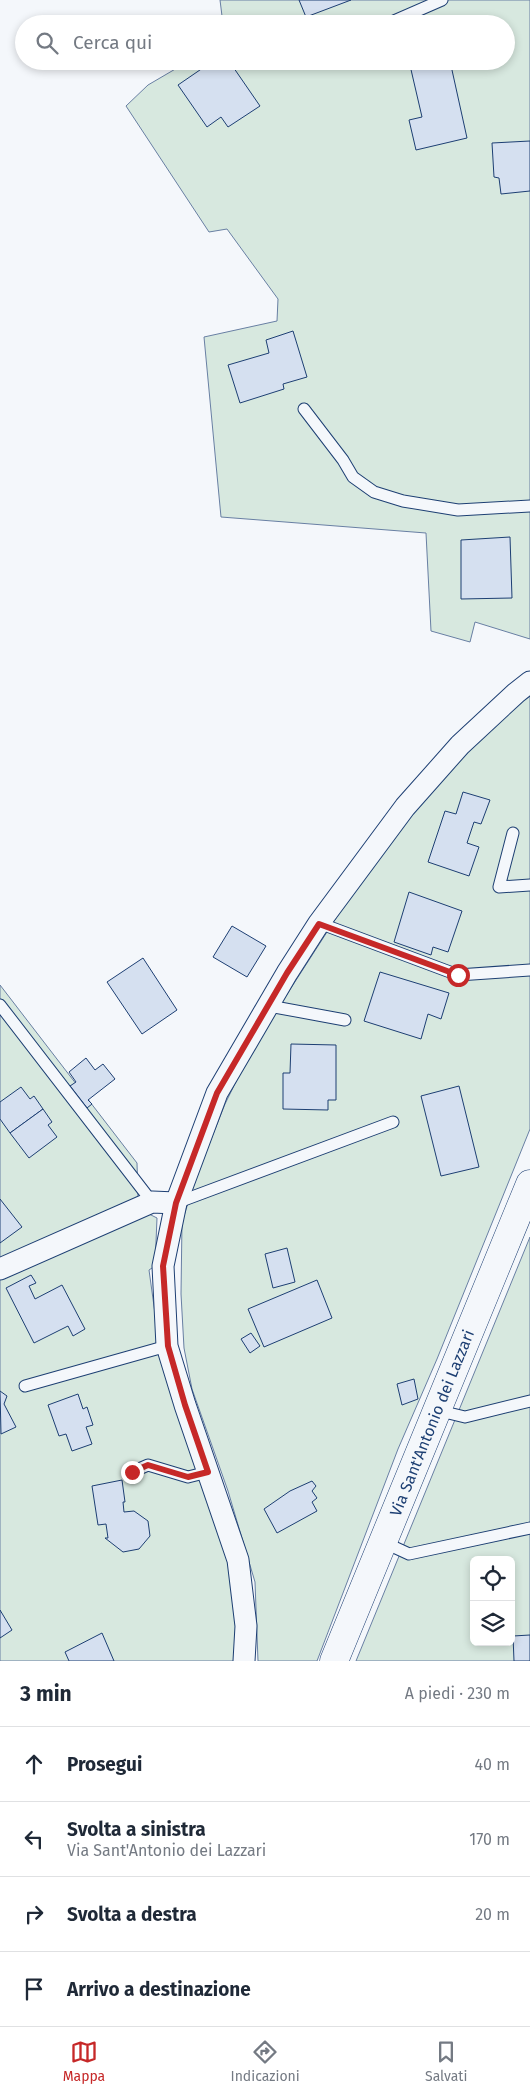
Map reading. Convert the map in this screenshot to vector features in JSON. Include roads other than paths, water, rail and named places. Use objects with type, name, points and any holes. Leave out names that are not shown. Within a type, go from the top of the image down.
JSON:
[{"type":"street","points":[[244,1661],[246,1626],[238,1560],[185,1405],[168,1346],[163,1266],[176,1203],[217,1093],[287,973],[319,924],[405,807],[460,745],[530,682]]},
{"type":"street","name":"Via Sant'Antonio dei Lazzari","points":[[334,1661],[530,1184]]},
{"type":"street","points":[[0,1269],[152,1202],[176,1203]]},
{"type":"lane","points":[[408,15],[442,0]]},
{"type":"lane","points":[[304,409],[343,460],[353,477],[374,492],[403,501],[458,510],[530,506]]},
{"type":"lane","points":[[513,833],[499,887],[530,885]]},
{"type":"lane","points":[[319,924],[458,975],[530,970]]},
{"type":"lane","points":[[0,1005],[152,1202]]},
{"type":"lane","points":[[269,1006],[345,1020]]},
{"type":"lane","points":[[176,1203],[393,1122]]},
{"type":"lane","points":[[25,1386],[168,1346]]},
{"type":"lane","points":[[436,1410],[465,1417],[530,1402]]},
{"type":"lane","points":[[132,1472],[148,1465],[188,1477],[208,1472]]},
{"type":"lane","points":[[383,1542],[409,1554],[530,1528]]}]
